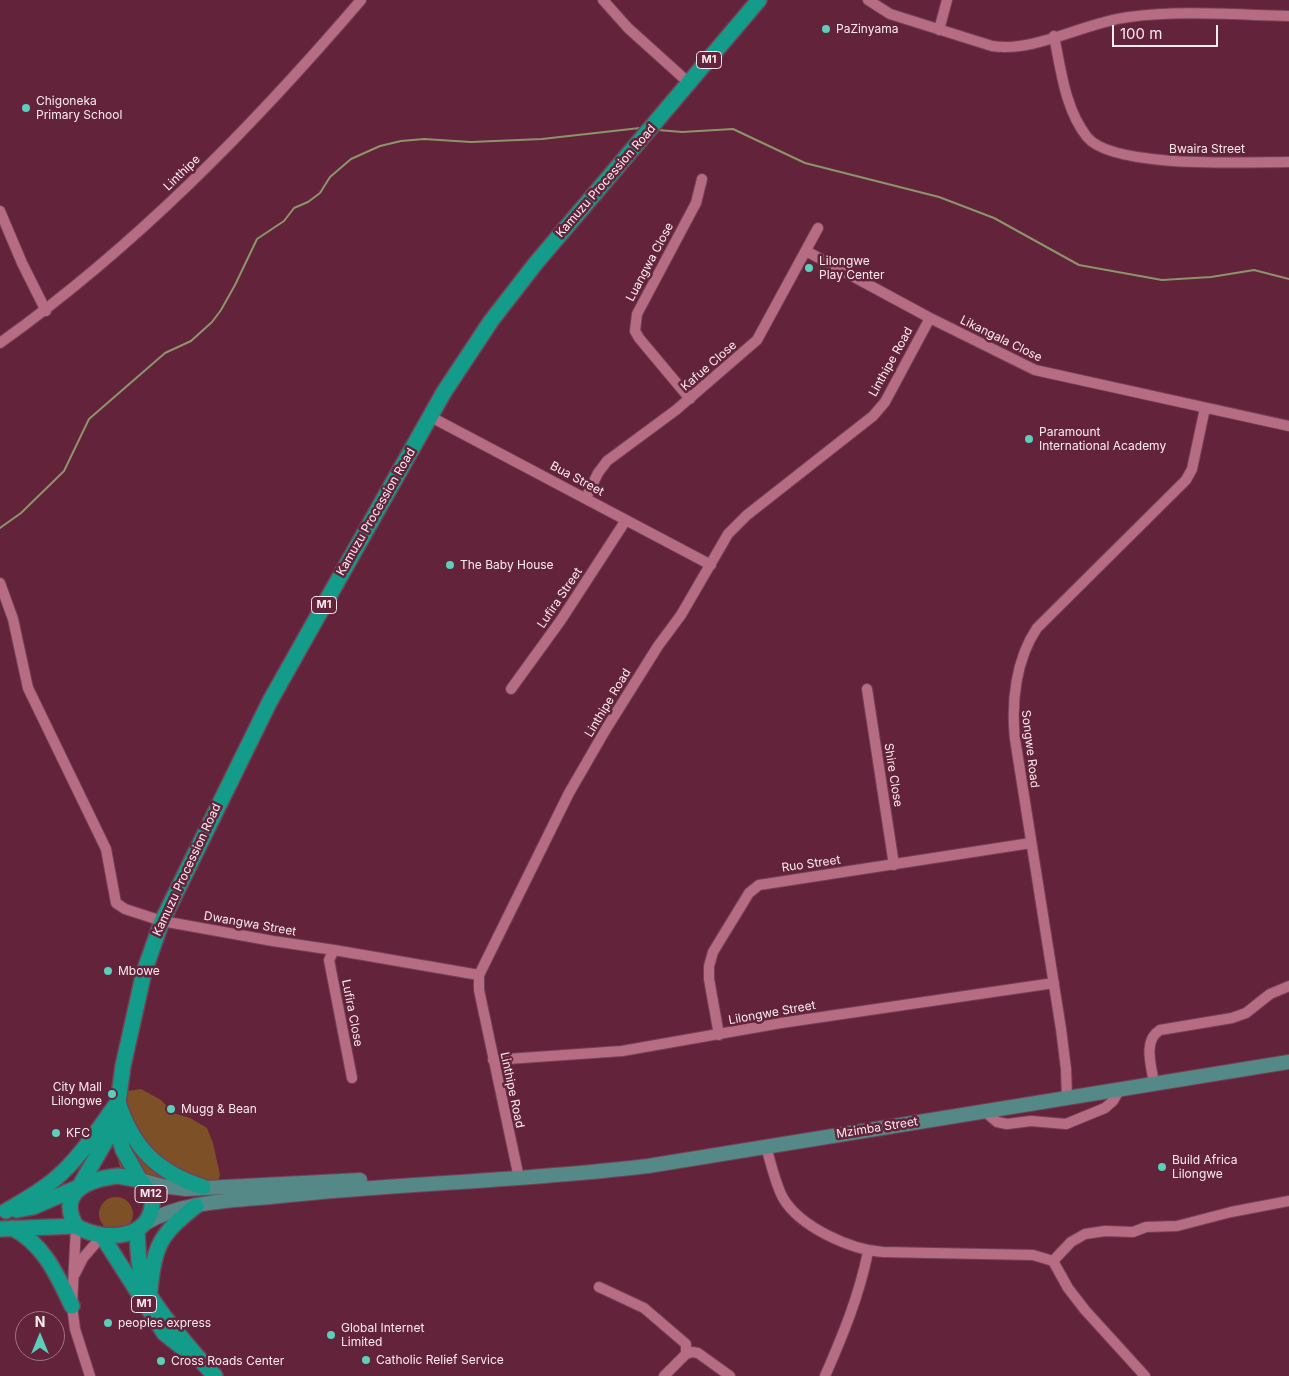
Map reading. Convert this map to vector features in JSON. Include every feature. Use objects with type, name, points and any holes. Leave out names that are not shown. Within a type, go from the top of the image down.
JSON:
[{"type":"highway","name":"Kamuzu Procession Road","points":[[115,1125],[144,972],[162,921],[270,701],[430,417],[465,359],[509,296],[759,0]]},
{"type":"highway","points":[[118,1102],[131,1131],[152,1162],[180,1180],[203,1188]]},
{"type":"highway","points":[[3,1212],[37,1193],[66,1168],[92,1139],[118,1102]]},
{"type":"highway","name":"M1","points":[[115,1125],[123,1150],[140,1180]]},
{"type":"highway","name":"M1","points":[[79,1188],[115,1125]]},
{"type":"highway","name":"M12","points":[[3,1212],[32,1207],[79,1188],[90,1181],[118,1176],[140,1180],[148,1189],[152,1202],[140,1227]]},
{"type":"highway","points":[[76,1226],[70,1209],[72,1199],[79,1188]]},
{"type":"highway","points":[[149,1294],[153,1256],[161,1240],[170,1228],[196,1206]]},
{"type":"highway","points":[[6,1228],[76,1226],[86,1232],[102,1236],[123,1235],[140,1227]]},
{"type":"highway","name":"M1","points":[[140,1227],[140,1267],[149,1294],[200,1360],[215,1376]]},
{"type":"highway","points":[[6,1228],[27,1235],[38,1246],[59,1278],[72,1306]]},
{"type":"highway","name":"M1","points":[[102,1236],[164,1332],[173,1342],[200,1360]]},
{"type":"main road","name":"Mzimba Street","points":[[463,1182],[638,1167],[1289,1062]]},
{"type":"main road","points":[[140,1180],[173,1188],[376,1180],[463,1182]]},
{"type":"main road","points":[[140,1227],[161,1214],[196,1206],[320,1192],[463,1182]]},
{"type":"street","name":"Linthipe","points":[[0,343],[46,311],[152,219],[254,121],[361,0]]},
{"type":"street","points":[[603,0],[628,28],[689,83]]},
{"type":"street","points":[[868,0],[890,14],[999,47],[1019,46],[1102,22],[1130,17],[1289,16]]},
{"type":"street","points":[[939,30],[947,0]]},
{"type":"street","name":"Bwaira Street","points":[[1054,36],[1071,107],[1080,127],[1089,139],[1095,143],[1122,153],[1166,162],[1289,162]]},
{"type":"street","name":"Luangwa Close","points":[[690,399],[638,338],[634,323],[642,301],[696,203],[702,180]]},
{"type":"street","points":[[0,211],[22,263],[46,311]]},
{"type":"street","name":"Kafue Close","points":[[586,498],[598,474],[608,461],[690,399],[757,340],[818,228]]},
{"type":"street","name":"Likangala Close","points":[[806,251],[930,318],[1035,370],[1289,426]]},
{"type":"street","name":"Linthipe Road","points":[[519,1178],[479,990],[480,975],[569,793],[658,646],[682,615],[728,534],[736,525],[873,416],[885,402],[930,318]]},
{"type":"street","name":"Songwe Road","points":[[1066,1098],[1066,1069],[1031,843],[1012,704],[1028,644],[1043,621],[1186,480],[1192,469],[1205,408]]},
{"type":"street","name":"Bua Street","points":[[430,417],[586,498],[710,566]]},
{"type":"street","name":"Lufira Street","points":[[511,689],[561,620],[626,520]]},
{"type":"street","name":"Dwangwa Street","points":[[0,583],[13,620],[24,678],[106,848],[116,903],[125,909],[162,921],[332,952],[480,975]]},
{"type":"street","name":"Shire Close","points":[[866,689],[894,865]]},
{"type":"street","name":"Ruo Street","points":[[719,1035],[709,979],[709,966],[713,952],[752,889],[767,884],[1031,843]]},
{"type":"street","name":"Lufira Close","points":[[332,952],[329,960],[352,1078]]},
{"type":"street","name":"Lilongwe Street","points":[[493,1060],[622,1051],[719,1035],[782,1022],[1054,983]]},
{"type":"street","points":[[1154,1084],[1149,1048],[1155,1033],[1160,1030],[1232,1018],[1246,1013],[1270,994],[1289,986]]},
{"type":"street","points":[[984,1111],[991,1118],[1007,1124],[1031,1121],[1066,1124],[1105,1108],[1120,1089]]},
{"type":"street","points":[[766,1146],[778,1186],[792,1211],[819,1230],[868,1252],[1033,1255],[1053,1261],[1068,1288],[1085,1310],[1145,1376]]},
{"type":"street","points":[[1053,1261],[1076,1238],[1085,1234],[1105,1231],[1132,1232],[1146,1227],[1177,1226],[1231,1212],[1289,1201]]},
{"type":"street","points":[[76,1226],[72,1306],[75,1329],[90,1376]]},
{"type":"street","points":[[73,1277],[83,1258],[102,1236]]},
{"type":"street","points":[[825,1376],[848,1324],[861,1286],[868,1252]]},
{"type":"street","points":[[599,1287],[644,1308],[686,1344],[686,1354]]},
{"type":"street","points":[[664,1376],[686,1354],[692,1352],[698,1353],[730,1376]]},
{"type":"shaded area","points":[[141,1089],[161,1100],[173,1113],[190,1118],[207,1128],[213,1143],[220,1175],[215,1190],[189,1194],[161,1195],[136,1187],[127,1179],[118,1160],[120,1129],[128,1091]]},
{"type":"shaded area","points":[[116,1197],[123,1198],[128,1202],[132,1207],[132,1221],[128,1226],[123,1230],[116,1231],[109,1230],[104,1226],[100,1221],[99,1214],[100,1207],[104,1202],[109,1198]]},
{"type":"waterway","points":[[0,528],[21,513],[64,471],[89,419],[165,353],[191,341],[212,322],[235,285],[257,239],[284,221],[294,208],[308,202],[320,193],[330,177],[351,159],[380,146],[401,141],[424,139],[471,142],[542,139],[640,128]]},
{"type":"waterway","points":[[658,130],[682,132],[733,129],[805,163],[939,197],[994,218],[1079,265],[1162,280],[1211,277],[1254,270],[1289,279]]},
{"type":"place","name":"PaZinyama","points":[[826,29]]},
{"type":"place","name":"Chigoneka Primary School","points":[[26,108]]},
{"type":"place","name":"Lilongwe Play Center","points":[[809,268]]},
{"type":"place","name":"Paramount International Academy","points":[[1029,439]]},
{"type":"place","name":"The Baby House","points":[[450,565]]},
{"type":"place","name":"Mbowe","points":[[108,971]]},
{"type":"place","name":"City Mall Lilongwe","points":[[112,1094]]},
{"type":"place","name":"Mugg & Bean","points":[[171,1109]]},
{"type":"place","name":"KFC","points":[[56,1133]]},
{"type":"place","name":"Build Africa Lilongwe","points":[[1162,1167]]},
{"type":"place","name":"peoples express","points":[[108,1323]]},
{"type":"place","name":"Global Internet Limited","points":[[331,1335]]},
{"type":"place","name":"Catholic Relief Service","points":[[366,1360]]},
{"type":"place","name":"Cross Roads Center","points":[[161,1361]]}]
